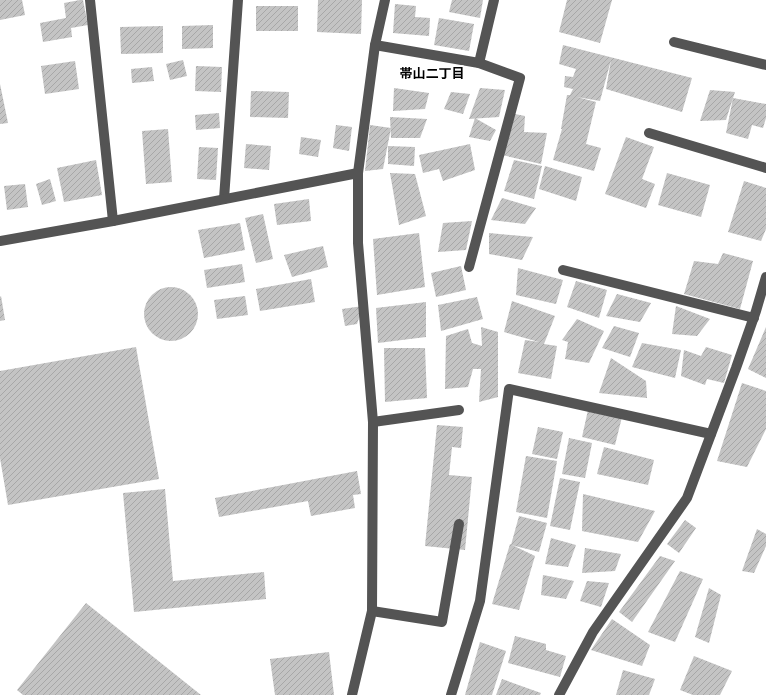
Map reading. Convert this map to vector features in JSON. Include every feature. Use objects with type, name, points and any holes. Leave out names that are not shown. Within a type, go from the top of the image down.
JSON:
[{"type":"street","points":[[90,0],[113,221]]},
{"type":"street","points":[[224,199],[238,0]]},
{"type":"street","points":[[352,695],[372,611],[373,422],[358,243],[358,173],[375,45],[385,0]]},
{"type":"street","points":[[478,62],[494,0]]},
{"type":"street","points":[[674,42],[766,65]]},
{"type":"street","points":[[375,45],[478,62],[520,78],[469,267]]},
{"type":"street","points":[[649,133],[766,168]]},
{"type":"street","points":[[0,241],[113,221],[358,173]]},
{"type":"street","points":[[563,270],[759,314]]},
{"type":"street","points":[[559,695],[593,632],[687,498],[759,314],[766,277]]},
{"type":"street","points":[[451,695],[480,601],[509,389],[712,434]]},
{"type":"street","points":[[373,422],[459,410]]},
{"type":"street","points":[[372,611],[442,622],[459,524]]},
{"type":"building","points":[[0,0],[22,0],[25,15],[0,20]]},
{"type":"building","points":[[83,0],[88,25],[71,28],[72,37],[43,42],[40,23],[66,18],[64,3]]},
{"type":"building","points":[[318,0],[362,0],[361,34],[317,32]]},
{"type":"building","points":[[452,0],[483,0],[480,18],[449,12]]},
{"type":"building","points":[[567,0],[612,0],[600,43],[559,32]]},
{"type":"building","points":[[395,4],[416,6],[415,17],[430,18],[429,36],[393,33]]},
{"type":"building","points":[[256,6],[298,6],[298,31],[256,31]]},
{"type":"building","points":[[439,18],[474,24],[469,51],[434,45]]},
{"type":"building","points":[[213,25],[213,48],[182,49],[182,26]]},
{"type":"building","points":[[163,26],[163,53],[121,54],[120,27]]},
{"type":"building","points":[[563,45],[692,78],[682,112],[606,89],[611,60],[600,101],[577,97],[596,102],[586,144],[601,148],[594,171],[553,160],[562,129],[567,95],[570,95],[573,89],[564,87],[565,76],[573,77],[576,69],[559,64]]},
{"type":"building","points":[[183,60],[187,76],[170,80],[166,64]]},
{"type":"building","points":[[75,61],[79,89],[45,94],[41,66]]},
{"type":"building","points":[[196,66],[222,67],[221,92],[195,91]]},
{"type":"building","points":[[152,67],[154,81],[132,83],[131,69]]},
{"type":"building","points":[[0,84],[8,123],[0,124]]},
{"type":"building","points":[[394,88],[429,93],[425,109],[393,111]]},
{"type":"building","points":[[480,88],[505,90],[499,117],[469,119]]},
{"type":"building","points":[[710,90],[735,92],[726,120],[700,121]]},
{"type":"building","points":[[251,91],[289,92],[288,118],[250,117]]},
{"type":"building","points":[[451,92],[470,94],[463,114],[444,109]]},
{"type":"building","points":[[733,98],[766,104],[766,118],[763,128],[752,125],[748,139],[726,133]]},
{"type":"building","points":[[219,113],[220,128],[196,130],[195,115]]},
{"type":"building","points":[[510,113],[525,116],[524,132],[547,133],[541,164],[502,155]]},
{"type":"building","points":[[390,117],[427,119],[420,138],[391,138]]},
{"type":"building","points":[[475,118],[496,130],[490,141],[469,137]]},
{"type":"building","points":[[336,125],[352,127],[349,151],[333,148]]},
{"type":"building","points":[[370,125],[391,128],[383,169],[365,171]]},
{"type":"building","points":[[168,129],[172,182],[146,184],[142,131]]},
{"type":"building","points":[[301,137],[321,140],[318,157],[299,154]]},
{"type":"building","points":[[626,137],[654,147],[642,179],[655,184],[646,208],[605,194]]},
{"type":"building","points":[[246,144],[271,146],[269,170],[244,168]]},
{"type":"building","points":[[470,144],[475,170],[443,181],[439,169],[423,173],[419,155]]},
{"type":"building","points":[[388,146],[415,147],[414,166],[388,164]]},
{"type":"building","points":[[199,147],[218,148],[216,180],[197,179]]},
{"type":"building","points":[[96,160],[102,195],[64,202],[57,168]]},
{"type":"building","points":[[514,160],[542,166],[534,199],[504,191]]},
{"type":"building","points":[[545,166],[582,177],[576,201],[539,189]]},
{"type":"building","points":[[390,173],[415,174],[426,216],[399,225]]},
{"type":"building","points":[[667,173],[710,185],[701,217],[658,205]]},
{"type":"building","points":[[50,179],[56,201],[42,205],[36,184]]},
{"type":"building","points":[[744,181],[766,188],[766,229],[761,241],[728,232]]},
{"type":"building","points":[[25,184],[28,207],[7,210],[4,186]]},
{"type":"building","points":[[502,198],[536,208],[525,224],[491,220]]},
{"type":"building","points":[[309,199],[311,221],[277,225],[274,204]]},
{"type":"building","points":[[263,214],[273,259],[256,263],[245,218]]},
{"type":"building","points":[[472,221],[466,250],[438,252],[443,223]]},
{"type":"building","points":[[240,223],[245,250],[204,258],[198,230]]},
{"type":"building","points":[[419,233],[425,287],[377,295],[373,239]]},
{"type":"building","points":[[489,233],[533,237],[522,260],[489,254]]},
{"type":"building","points":[[323,246],[328,267],[292,277],[284,255]]},
{"type":"building","points":[[723,253],[753,261],[740,309],[684,294],[694,261],[718,264]]},
{"type":"building","points":[[242,264],[245,282],[207,288],[204,270]]},
{"type":"building","points":[[461,266],[466,290],[436,297],[431,273]]},
{"type":"building","points":[[518,268],[563,280],[556,304],[516,295]]},
{"type":"building","points":[[311,279],[315,302],[260,311],[256,289]]},
{"type":"building","points":[[576,281],[607,290],[599,318],[567,307]]},
{"type":"building","points":[[166,287],[176,287],[186,291],[194,299],[198,309],[198,319],[194,329],[186,337],[176,341],[166,341],[156,337],[148,329],[144,319],[144,309],[148,299],[156,291]]},
{"type":"building","points":[[617,294],[651,303],[640,322],[606,316]]},
{"type":"building","points":[[1,296],[5,320],[0,321],[0,297]]},
{"type":"building","points":[[245,296],[248,315],[217,319],[214,300]]},
{"type":"building","points":[[477,297],[483,319],[441,331],[438,305]]},
{"type":"building","points":[[512,301],[555,316],[544,344],[557,346],[551,379],[518,373],[525,340],[539,342],[504,332]]},
{"type":"building","points":[[426,302],[426,337],[378,343],[376,308]]},
{"type":"building","points":[[363,306],[357,324],[345,326],[342,309]]},
{"type":"building","points":[[676,306],[710,319],[697,336],[672,334]]},
{"type":"building","points":[[577,319],[604,331],[589,363],[565,359],[568,342],[562,340]]},
{"type":"building","points":[[614,326],[639,333],[630,357],[602,348]]},
{"type":"building","points":[[481,327],[498,332],[498,397],[479,402],[481,369],[473,369],[468,387],[445,389],[446,336],[468,329],[472,343],[482,346]]},
{"type":"building","points":[[766,327],[766,378],[748,369]]},
{"type":"building","points":[[642,343],[681,350],[675,378],[632,367]]},
{"type":"building","points":[[136,347],[159,479],[8,505],[0,458],[0,371]]},
{"type":"building","points":[[706,347],[732,355],[724,383],[707,379],[705,385],[681,376],[684,350],[701,356]]},
{"type":"building","points":[[384,348],[425,348],[427,398],[385,402]]},
{"type":"building","points":[[611,358],[646,381],[647,398],[599,393]]},
{"type":"building","points":[[742,383],[766,391],[766,429],[747,467],[717,461]]},
{"type":"building","points":[[588,410],[622,417],[615,445],[582,437]]},
{"type":"building","points":[[437,425],[463,427],[461,448],[452,447],[449,475],[472,477],[465,550],[425,546]]},
{"type":"building","points":[[538,427],[563,432],[557,459],[532,454]]},
{"type":"building","points":[[569,438],[592,443],[585,478],[562,474]]},
{"type":"building","points":[[604,447],[654,460],[648,485],[597,474]]},
{"type":"building","points":[[526,456],[557,461],[547,518],[516,512]]},
{"type":"building","points":[[357,471],[361,494],[353,495],[355,508],[311,516],[308,501],[219,517],[215,498]]},
{"type":"building","points":[[560,478],[580,482],[570,530],[550,526]]},
{"type":"building","points":[[165,489],[173,581],[264,572],[266,599],[134,612],[123,493]]},
{"type":"building","points":[[583,494],[655,511],[638,542],[582,531]]},
{"type":"building","points":[[519,516],[547,523],[539,552],[511,545]]},
{"type":"building","points":[[685,520],[696,528],[679,553],[667,544]]},
{"type":"building","points":[[757,529],[766,534],[766,546],[754,573],[742,571]]},
{"type":"building","points":[[551,538],[576,545],[568,567],[545,564]]},
{"type":"building","points":[[510,544],[535,556],[519,610],[492,604]]},
{"type":"building","points":[[585,548],[621,554],[615,571],[582,573]]},
{"type":"building","points":[[660,556],[675,561],[632,622],[619,612]]},
{"type":"building","points":[[680,571],[703,579],[675,642],[648,632]]},
{"type":"building","points":[[543,575],[574,581],[566,599],[541,595]]},
{"type":"building","points":[[587,581],[609,583],[601,607],[580,601]]},
{"type":"building","points":[[709,588],[721,595],[709,643],[695,637]]},
{"type":"building","points":[[86,603],[201,695],[23,695],[17,690]]},
{"type":"building","points":[[612,619],[650,645],[642,666],[591,650]]},
{"type":"building","points":[[515,636],[546,644],[546,650],[566,656],[560,677],[508,663]]},
{"type":"building","points":[[480,642],[506,651],[492,695],[465,695]]},
{"type":"building","points":[[329,652],[334,695],[275,695],[270,659]]},
{"type":"building","points":[[694,656],[732,671],[720,695],[693,695],[680,690]]},
{"type":"building","points":[[623,670],[655,679],[649,695],[616,695]]},
{"type":"building","points":[[502,679],[541,693],[540,695],[496,695]]},
{"type":"district","name":"帯山二丁目","points":[[432,73]]}]
